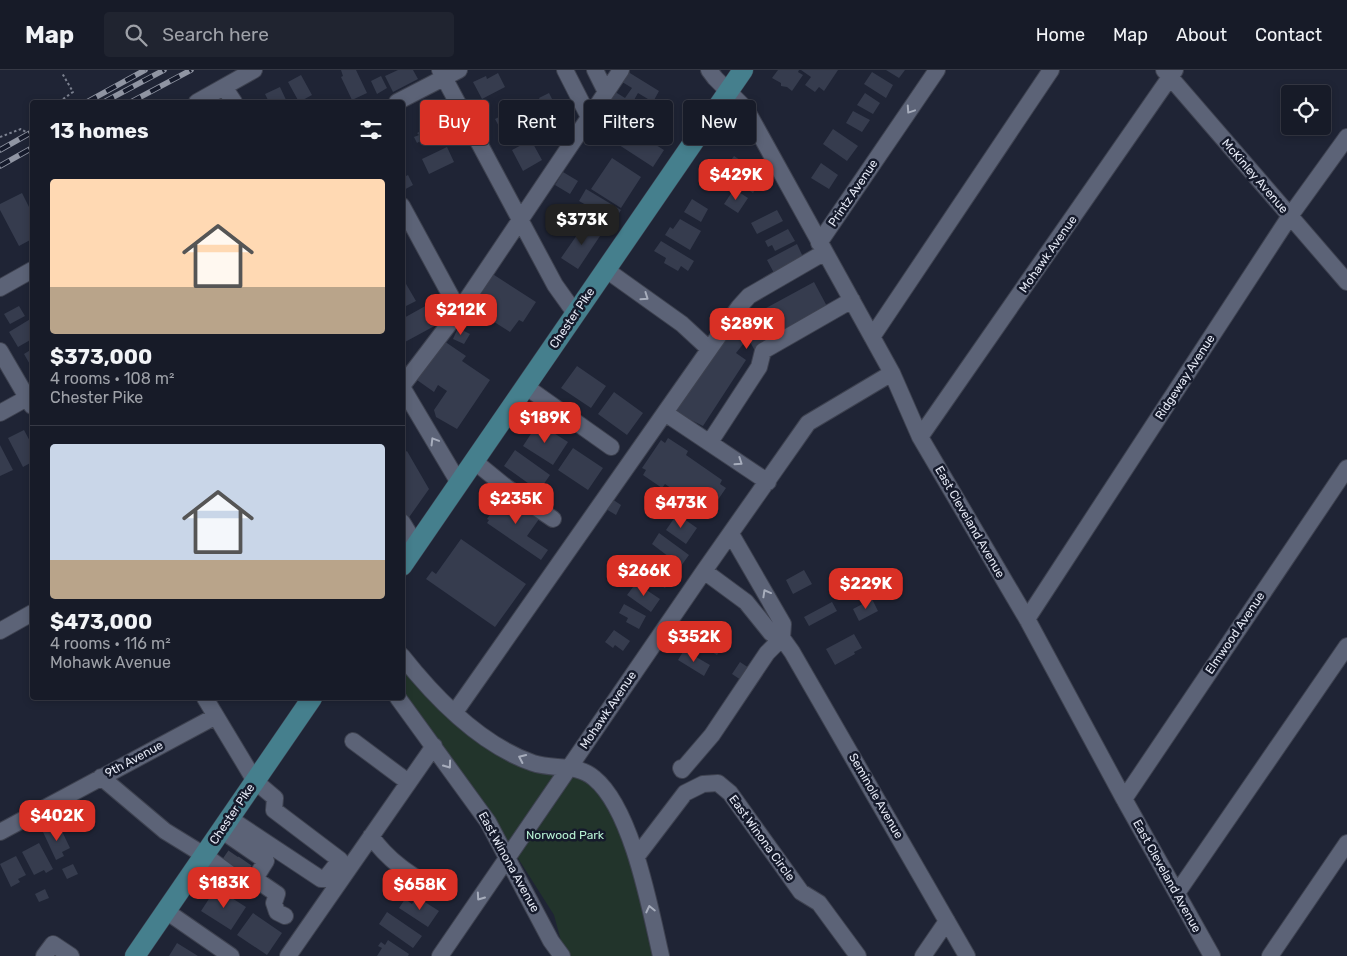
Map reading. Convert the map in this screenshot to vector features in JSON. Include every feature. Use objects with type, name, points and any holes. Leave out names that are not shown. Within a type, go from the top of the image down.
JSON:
[{"type":"main road","name":"Chester Pike","points":[[405,562],[743,70]]},
{"type":"main road","name":"Chester Pike","points":[[135,956],[255,781],[306,700]]},
{"type":"street","points":[[200,100],[254,70]]},
{"type":"street","points":[[401,100],[442,74],[459,70]]},
{"type":"street","points":[[565,70],[584,106]]},
{"type":"street","points":[[595,70],[606,92]]},
{"type":"street","points":[[601,100],[621,70]]},
{"type":"street","name":"East Cleveland Avenue","points":[[710,70],[746,109],[892,373],[920,437],[1027,619],[1124,799],[1212,956]]},
{"type":"street","name":"Printz Avenue","points":[[822,247],[937,70]]},
{"type":"street","points":[[872,337],[1051,70]]},
{"type":"street","name":"McKinley Avenue","points":[[1170,73],[1347,282]]},
{"type":"street","name":"Mohawk Avenue","points":[[920,437],[1170,73]]},
{"type":"street","points":[[442,74],[555,285],[575,313]]},
{"type":"street","points":[[224,86],[233,100]]},
{"type":"street","points":[[405,383],[459,311],[584,126]]},
{"type":"street","name":"Ridgeway Avenue","points":[[1027,619],[1290,216],[1347,137]]},
{"type":"street","points":[[405,212],[459,311]]},
{"type":"street","points":[[455,712],[709,349],[749,296],[822,247]]},
{"type":"street","points":[[606,269],[676,319],[709,349]]},
{"type":"street","points":[[0,288],[30,271]]},
{"type":"street","points":[[710,442],[759,366],[763,351],[852,300]]},
{"type":"street","points":[[0,351],[30,402],[0,413]]},
{"type":"street","name":"Mohawk Avenue","points":[[440,956],[808,423],[892,373]]},
{"type":"street","points":[[525,386],[611,447]]},
{"type":"street","points":[[405,392],[459,483]]},
{"type":"street","points":[[665,413],[768,482]]},
{"type":"street","points":[[474,461],[506,487],[553,519]]},
{"type":"street","name":"Elmwood Avenue","points":[[1124,799],[1347,468]]},
{"type":"street","points":[[405,527],[416,545]]},
{"type":"street","name":"Seminole Avenue","points":[[731,534],[783,624],[782,638],[967,956]]},
{"type":"street","name":"Seminole Avenue","points":[[704,571],[746,602],[771,634],[782,638]]},
{"type":"street","points":[[0,631],[30,614]]},
{"type":"street","points":[[681,768],[682,770],[712,736],[767,653],[782,638]]},
{"type":"street","points":[[1176,893],[1347,646]]},
{"type":"street","points":[[405,659],[434,693],[486,738],[520,758],[543,766],[569,768],[587,773],[602,785],[614,804],[637,856],[661,956]]},
{"type":"street","name":"East Winona Avenue","points":[[400,700],[475,802],[508,857],[551,940],[562,956]]},
{"type":"street","points":[[213,704],[255,781],[275,798],[274,810],[344,864]]},
{"type":"street","name":"9th Avenue","points":[[0,832],[101,777],[213,704]]},
{"type":"street","points":[[353,741],[408,782]]},
{"type":"street","points":[[239,859],[324,879],[344,864],[371,836],[434,746]]},
{"type":"street","points":[[101,777],[165,831],[204,855],[239,859],[266,861],[249,888],[239,859],[225,824]]},
{"type":"street","name":"East Winona Circle","points":[[637,856],[685,793],[703,784],[718,782],[730,793],[801,892],[819,903],[858,956]]},
{"type":"street","points":[[371,836],[381,851],[395,865],[437,891]]},
{"type":"street","points":[[1270,956],[1347,843]]},
{"type":"street","points":[[288,956],[344,864]]},
{"type":"street","points":[[255,879],[277,894],[274,903],[277,912],[285,916]]},
{"type":"street","points":[[166,911],[231,956]]},
{"type":"street","points":[[923,956],[947,920]]},
{"type":"street","points":[[44,956],[53,944],[72,956]]},
{"type":"path","points":[[62,73],[73,92],[62,100]]},
{"type":"path","points":[[0,136],[21,129],[26,132]]},
{"type":"green space","name":"Norwood Park","points":[[405,669],[463,727],[582,776],[611,809],[629,852],[648,939],[656,956],[565,956],[554,915],[493,819],[405,697]]},
{"type":"building","points":[[341,70],[356,70],[367,93],[352,100],[341,77],[343,76]]},
{"type":"building","points":[[398,70],[413,70],[418,79],[393,92],[385,76]]},
{"type":"building","points":[[625,70],[659,91],[654,100],[650,100],[638,93],[634,100],[606,100],[612,90],[625,98],[632,88],[619,80]]},
{"type":"building","points":[[778,70],[799,70],[798,72],[803,75],[792,91],[787,87],[781,86],[781,83],[772,78]]},
{"type":"building","points":[[801,70],[838,70],[824,91],[819,87],[815,92],[805,85],[811,77]]},
{"type":"building","points":[[886,70],[905,70],[899,78]]},
{"type":"building","points":[[872,72],[893,85],[886,98],[864,84]]},
{"type":"building","points":[[498,73],[505,87],[482,99],[473,82],[486,76],[487,79]]},
{"type":"building","points":[[301,75],[312,95],[303,100],[298,100],[288,82]]},
{"type":"building","points":[[381,76],[387,88],[377,94],[371,81]]},
{"type":"building","points":[[280,87],[286,100],[268,100],[265,94]]},
{"type":"building","points":[[549,93],[552,100],[540,100],[539,98]]},
{"type":"building","points":[[865,93],[880,103],[873,114],[857,105]]},
{"type":"building","points":[[853,111],[870,120],[862,132],[846,123]]},
{"type":"building","points":[[499,117],[499,126],[495,119]]},
{"type":"building","points":[[833,129],[858,146],[847,161],[823,144]]},
{"type":"building","points":[[420,131],[420,141],[417,143],[414,137],[419,135],[417,133]]},
{"type":"building","points":[[522,145],[534,145],[542,160],[523,171],[512,150]]},
{"type":"building","points":[[619,145],[656,145],[664,150],[653,167]]},
{"type":"building","points":[[447,147],[454,162],[429,174],[422,159]]},
{"type":"building","points":[[734,156],[764,176],[753,193],[722,173]]},
{"type":"building","points":[[612,158],[641,177],[621,208],[591,189]]},
{"type":"building","points":[[821,163],[838,175],[829,189],[811,178]]},
{"type":"building","points":[[563,172],[578,181],[570,194],[555,185]]},
{"type":"building","points":[[408,175],[413,185],[405,189],[405,176]]},
{"type":"building","points":[[586,189],[621,210],[608,230],[583,215],[588,206],[579,201]]},
{"type":"building","points":[[734,189],[748,198],[738,213],[724,204]]},
{"type":"building","points":[[22,193],[30,209],[30,240],[19,246],[0,210],[0,204]]},
{"type":"building","points":[[692,199],[708,209],[701,222],[684,212]]},
{"type":"building","points":[[777,210],[783,221],[757,234],[751,223]]},
{"type":"building","points":[[680,219],[701,231],[690,250],[665,235],[670,227],[673,229]]},
{"type":"building","points":[[586,222],[602,233],[578,269],[561,258]]},
{"type":"building","points":[[788,229],[795,241],[775,251],[772,245],[768,247],[765,241]]},
{"type":"building","points":[[661,241],[694,261],[688,271],[681,266],[678,271],[664,263],[666,258],[654,251]]},
{"type":"building","points":[[797,244],[803,257],[774,273],[767,260]]},
{"type":"building","points":[[488,271],[536,302],[523,322],[519,320],[510,332],[466,304]]},
{"type":"building","points":[[405,282],[416,301],[405,306]]},
{"type":"building","points":[[814,282],[829,310],[755,351],[749,340],[744,343],[736,353],[746,360],[703,426],[691,420],[689,424],[671,413],[735,325]]},
{"type":"building","points":[[429,304],[440,323],[405,342],[405,317]]},
{"type":"building","points":[[19,306],[25,316],[10,324],[4,314]]},
{"type":"building","points":[[30,319],[30,340],[18,347],[9,332]]},
{"type":"building","points":[[458,328],[470,334],[464,344],[453,339]]},
{"type":"building","points":[[444,341],[466,356],[462,361],[490,380],[457,429],[436,417],[434,410],[447,391],[438,385],[434,392],[417,380]]},
{"type":"building","points":[[30,350],[30,364],[24,354]]},
{"type":"building","points":[[577,366],[606,386],[591,408],[561,388]]},
{"type":"building","points":[[614,392],[643,413],[627,435],[598,414]]},
{"type":"building","points":[[538,423],[568,442],[553,465],[523,446]]},
{"type":"building","points":[[24,430],[30,441],[30,463],[23,467],[8,438]]},
{"type":"building","points":[[668,438],[688,451],[686,455],[722,480],[720,484],[726,488],[711,510],[704,505],[701,509],[665,484],[662,488],[643,475],[646,470],[642,468],[661,440],[665,443]]},
{"type":"building","points":[[0,445],[13,470],[0,476]]},
{"type":"building","points":[[573,448],[603,468],[588,490],[558,470]]},
{"type":"building","points":[[515,450],[550,475],[539,491],[504,466]]},
{"type":"building","points":[[407,451],[429,489],[405,523],[405,452]]},
{"type":"building","points":[[506,496],[539,519],[527,536],[548,550],[541,560],[487,523],[489,520],[487,519],[500,500],[502,501]]},
{"type":"building","points":[[612,499],[621,505],[616,515],[606,509]]},
{"type":"building","points":[[677,514],[697,528],[686,544],[666,530]]},
{"type":"building","points":[[659,533],[689,555],[681,566],[652,544]]},
{"type":"building","points":[[461,539],[526,584],[495,627],[426,579],[432,571],[436,574]]},
{"type":"building","points":[[661,563],[675,573],[665,588],[650,578]]},
{"type":"building","points":[[804,570],[812,584],[793,594],[786,580]]},
{"type":"building","points":[[636,583],[660,599],[651,612],[627,595]]},
{"type":"building","points":[[872,599],[878,611],[859,621],[853,609]]},
{"type":"building","points":[[832,602],[837,611],[809,626],[804,617]]},
{"type":"building","points":[[624,604],[646,616],[639,629],[626,622],[628,618],[619,613]]},
{"type":"building","points":[[614,630],[630,641],[623,651],[615,645],[613,648],[605,642]]},
{"type":"building","points":[[698,631],[723,646],[717,655],[692,640]]},
{"type":"building","points":[[854,634],[862,648],[835,665],[826,649]]},
{"type":"building","points":[[684,650],[710,665],[704,676],[678,660]]},
{"type":"building","points":[[740,662],[749,668],[741,680],[732,674]]},
{"type":"building","points":[[59,825],[70,848],[62,852],[64,856],[56,860],[43,832]]},
{"type":"building","points":[[39,843],[53,869],[46,873],[44,870],[34,875],[22,852]]},
{"type":"building","points":[[16,856],[26,875],[18,879],[20,882],[11,887],[0,864]]},
{"type":"building","points":[[73,864],[78,874],[67,879],[62,869]]},
{"type":"building","points":[[216,888],[246,907],[231,930],[201,911]]},
{"type":"building","points":[[45,889],[49,898],[39,902],[35,894]]},
{"type":"building","points":[[417,897],[439,911],[428,927],[399,908],[405,899],[412,904]]},
{"type":"building","points":[[387,912],[422,936],[413,948],[379,924]]},
{"type":"building","points":[[253,913],[282,933],[267,955],[237,935]]},
{"type":"building","points":[[388,940],[409,954],[408,956],[377,956],[382,948],[378,946],[381,942],[385,945]]},
{"type":"building","points":[[177,943],[198,956],[169,956]]},
{"type":"tunnel","points":[[228,865],[235,855]]},
{"type":"tunnel","points":[[238,871],[245,861]]},
{"type":"railway","points":[[91,100],[145,70]]},
{"type":"railway","points":[[108,100],[164,70]]},
{"type":"railway","points":[[135,100],[191,70]]},
{"type":"railway","points":[[0,150],[30,133]]},
{"type":"railway","points":[[0,166],[30,149]]}]
